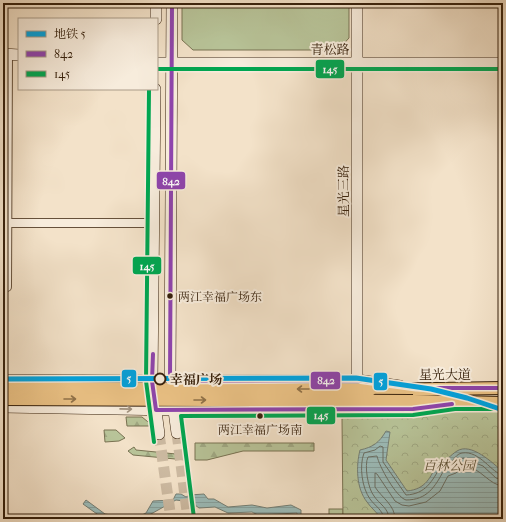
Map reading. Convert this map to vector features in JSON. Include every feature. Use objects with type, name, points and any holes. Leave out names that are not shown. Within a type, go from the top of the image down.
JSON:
[{"type":"main road","name":"星光大道","points":[[3,388],[370,390],[416,388],[503,388]]},
{"type":"main road","name":"星光大道","points":[[3,399],[413,401],[503,403]]},
{"type":"street","points":[[156,3],[156,18]]},
{"type":"street","points":[[172,3],[170,381],[177,433]]},
{"type":"street","name":"星光三路","points":[[357,3],[357,380]]},
{"type":"street","points":[[7,287],[6,223],[10,55]]},
{"type":"street","name":"青松路","points":[[158,63],[503,63]]},
{"type":"street","points":[[155,90],[152,381],[159,434]]},
{"type":"street","points":[[6,223],[154,223]]},
{"type":"street","points":[[3,380],[357,380],[416,388]]},
{"type":"street","points":[[3,407],[156,410],[413,409],[455,403]]},
{"type":"green space","points":[[182,3],[349,3],[349,38],[338,50],[193,50],[182,40]]},
{"type":"green space","name":"百林公园","points":[[459,409],[503,409],[503,519],[343,519],[342,418],[411,418]]},
{"type":"green space","points":[[126,417],[142,417],[153,426],[127,426]]},
{"type":"green space","points":[[104,430],[116,430],[125,438],[119,441],[105,442]]},
{"type":"green space","points":[[195,443],[314,443],[314,451],[243,451],[207,460],[195,460]]},
{"type":"green space","points":[[134,447],[136,450],[186,455],[186,460],[133,455],[128,451]]},
{"type":"green space","points":[[329,509],[343,509],[343,519],[329,519]]},
{"type":"water","points":[[386,431],[390,432],[386,460],[407,491],[419,488],[427,482],[438,462],[447,459],[457,451],[469,449],[488,459],[503,472],[503,519],[381,519],[363,496],[359,484],[358,463],[360,450],[375,444],[381,439]]},
{"type":"water","points":[[176,494],[181,494],[186,497],[190,495],[204,494],[208,499],[214,499],[228,507],[252,505],[267,508],[291,505],[301,510],[301,519],[297,519],[297,513],[258,515],[252,512],[228,513],[215,507],[199,508],[191,502],[176,500],[142,519],[104,519],[83,504],[86,500],[105,514],[142,515],[146,513],[153,501],[173,500]]},
{"type":"tunnel","points":[[177,433],[188,519]]},
{"type":"tunnel","points":[[159,434],[171,519]]},
{"type":"metro line","name":"5","points":[[3,379],[356,378],[431,389],[467,398],[503,410]]},
{"type":"transit line","name":"842","points":[[172,3],[170,381],[357,380],[416,388],[503,388]]},
{"type":"transit line","name":"145","points":[[158,69],[503,69]]},
{"type":"transit line","name":"145","points":[[149,90],[146,381],[154,442]]},
{"type":"transit line","name":"842","points":[[153,354],[152,381],[156,410],[413,409],[452,404]]},
{"type":"transit line","name":"145","points":[[194,518],[181,416],[413,415],[455,409],[503,409]]},
{"type":"place","name":"两江幸福广场东","points":[[170,296]]},
{"type":"place","name":"幸福广场","points":[[160,379]]},
{"type":"place","name":"两江幸福广场南","points":[[260,416]]}]
